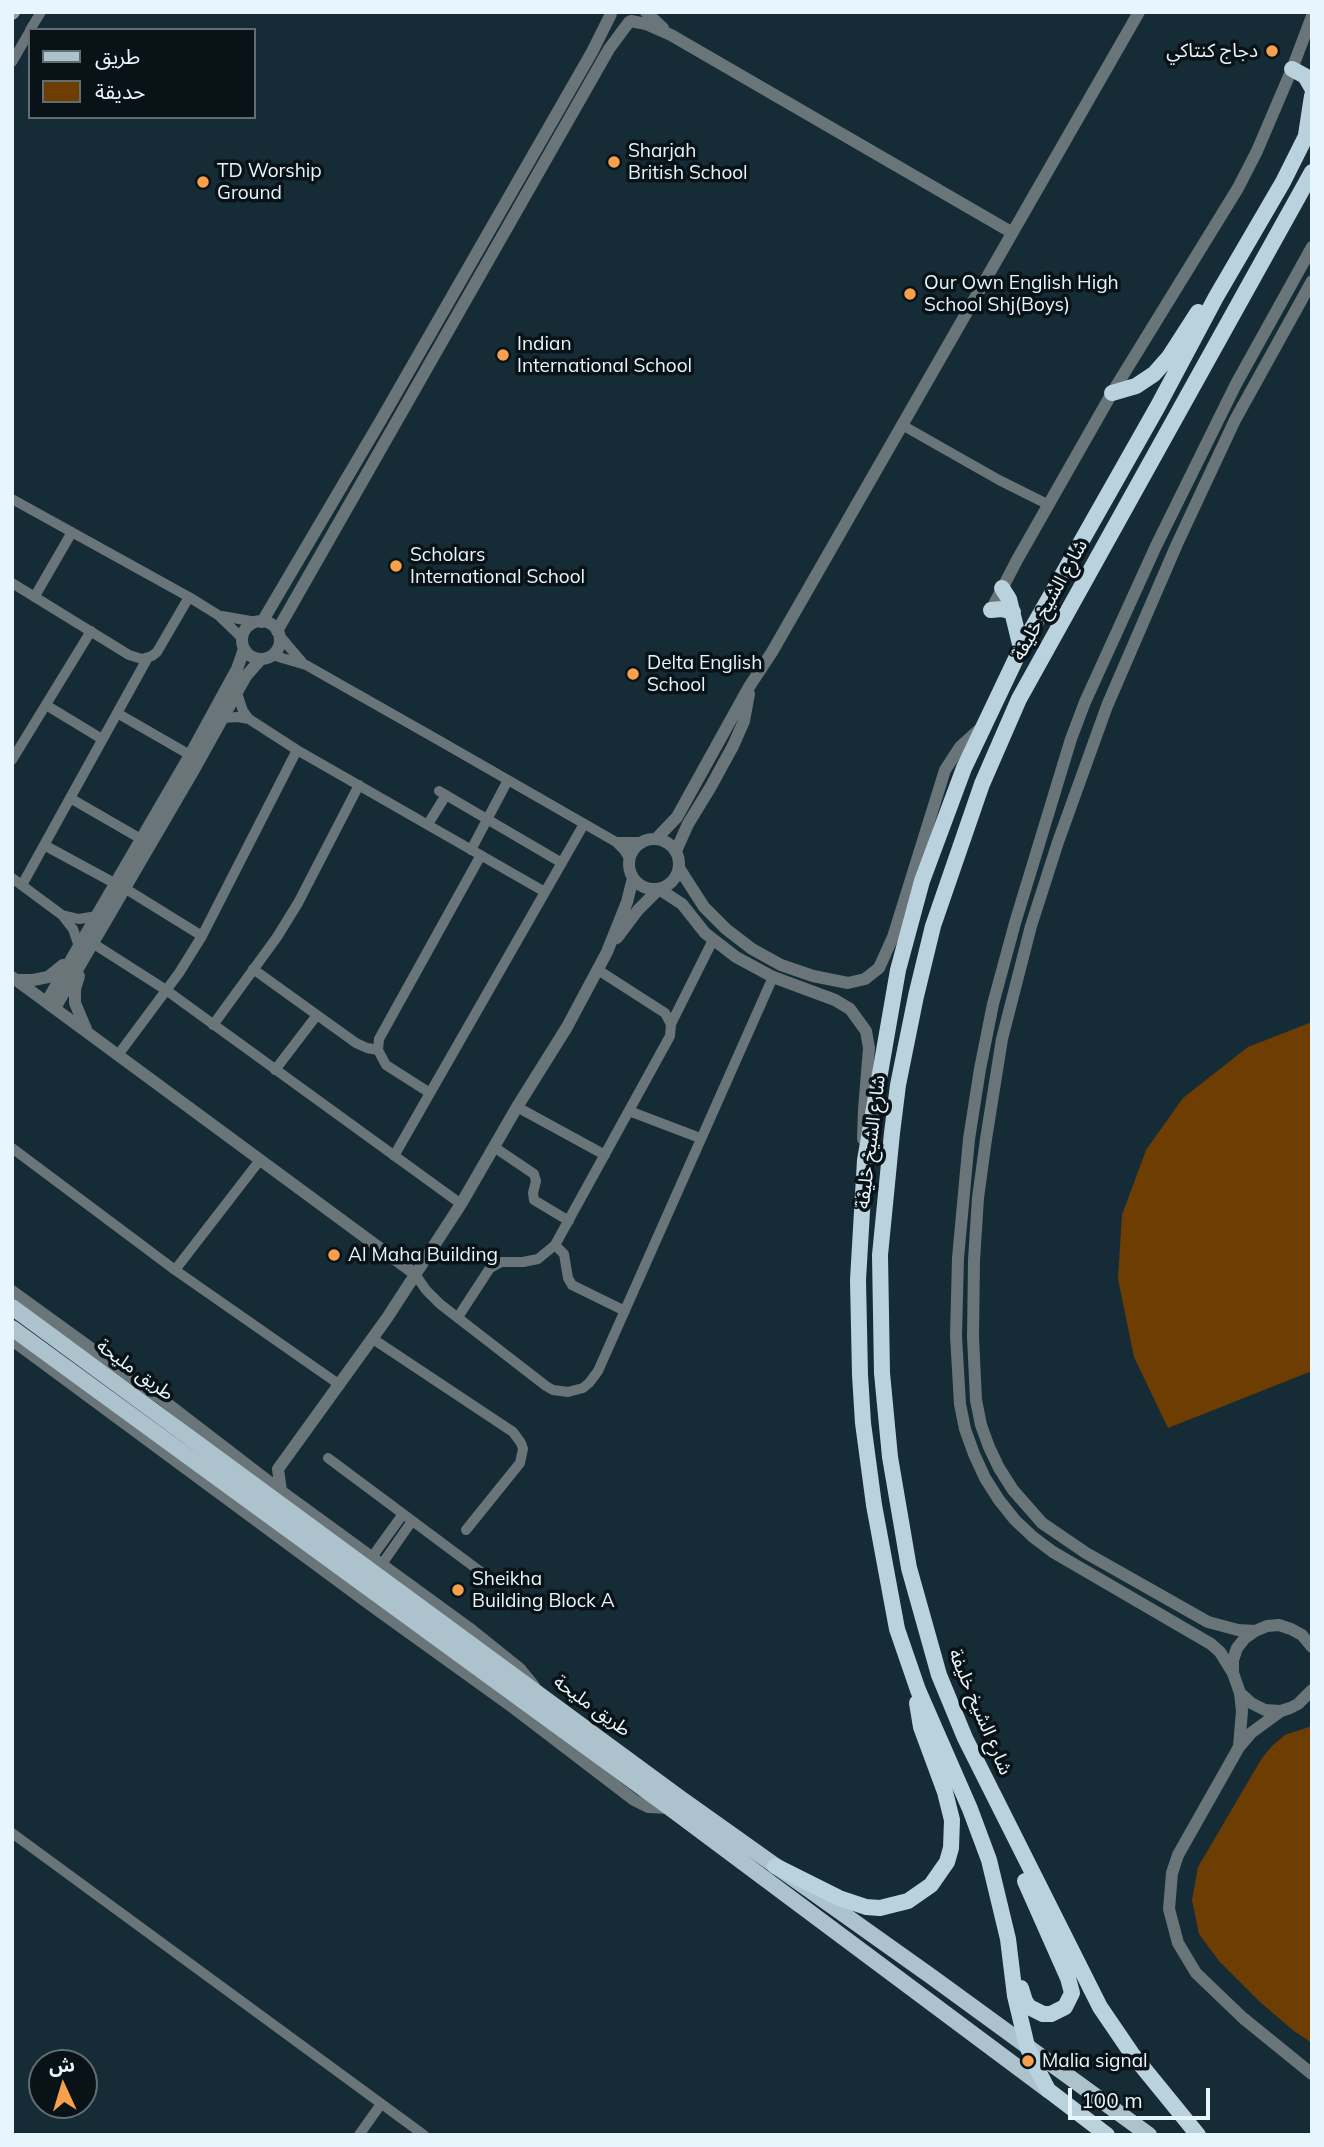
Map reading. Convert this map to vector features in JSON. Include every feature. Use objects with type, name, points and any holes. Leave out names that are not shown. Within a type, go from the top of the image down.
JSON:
[{"type":"highway","points":[[1292,69],[1305,76],[1312,88]]},
{"type":"highway","name":"شارع الشيخ خليفة","points":[[1048,2090],[1027,2046],[1015,1996],[1008,1938],[980,1834],[918,1690],[892,1609],[863,1423],[858,1292],[865,1160],[898,970],[913,913],[948,807],[981,728],[1021,648],[1283,182],[1309,130],[1312,96]]},
{"type":"highway","name":"شارع الشيخ خليفة","points":[[1198,2135],[1132,2054],[1100,2007],[983,1774],[947,1696],[925,1629],[901,1532],[886,1420],[880,1327],[880,1255],[892,1133],[908,1031],[933,926],[982,784],[1019,699],[1312,172]]},
{"type":"highway","points":[[1112,393],[1136,386],[1154,374],[1169,357],[1199,310],[1216,297]]},
{"type":"highway","points":[[1002,589],[1008,596],[1021,648]]},
{"type":"highway","points":[[992,610],[1013,612]]},
{"type":"highway","points":[[775,1866],[852,1904],[866,1907],[880,1908],[908,1901],[931,1885],[947,1862],[953,1827],[945,1792],[919,1718],[918,1690]]},
{"type":"highway","points":[[983,1774],[985,1792],[1071,1985],[1072,1993],[1065,2007],[1051,2014],[1043,2014],[1029,2007],[1022,1993],[1015,1956],[1008,1938]]},
{"type":"highway","points":[[1048,2090],[1105,2134]]},
{"type":"highway","points":[[1167,2097],[1180,2105],[1211,2135]]},
{"type":"main road","name":"طريق مليحة","points":[[12,1307],[775,1866],[1149,2135]]},
{"type":"main road","points":[[40,1311],[49,1333]]},
{"type":"main road","name":"طريق مليحة","points":[[12,1328],[272,1525],[670,1808],[1048,2090]]},
{"type":"main road","points":[[144,1402],[164,1401]]},
{"type":"street","points":[[31,28],[40,12]]},
{"type":"street","points":[[646,12],[671,35]]},
{"type":"street","points":[[629,860],[634,849],[650,841],[677,817],[1139,12]]},
{"type":"street","points":[[87,1032],[77,1009],[75,996],[97,916],[121,886],[141,839],[237,669],[247,628],[259,622],[381,420],[592,52],[610,13],[618,21],[633,18],[671,35],[1011,232]]},
{"type":"street","points":[[992,610],[1112,393],[1238,188],[1257,151],[1312,16]]},
{"type":"street","points":[[51,1005],[250,670],[277,650],[278,633],[614,39],[633,18]]},
{"type":"street","points":[[12,62],[28,34]]},
{"type":"street","points":[[1239,1747],[1242,1711],[1240,1693],[1233,1673],[1220,1652],[1211,1644],[1053,1552],[1015,1520],[985,1478],[965,1429],[960,1404],[956,1336],[958,1258],[979,1069],[993,1004],[1040,837],[1077,721],[1156,546],[1236,384],[1312,247]]},
{"type":"street","points":[[1255,1631],[1238,1630],[1208,1622],[1086,1553],[1042,1523],[1026,1507],[999,1468],[981,1425],[976,1400],[973,1337],[974,1260],[984,1151],[1002,1039],[1031,926],[1058,842],[1107,706],[1156,590],[1235,420],[1312,281]]},
{"type":"street","points":[[1235,420],[1244,388],[1241,383],[1236,384]]},
{"type":"street","points":[[902,425],[1049,505]]},
{"type":"street","points":[[12,499],[219,615],[254,658],[266,657],[305,665],[616,842],[629,860],[633,878],[627,902],[598,970],[461,1204],[373,1339],[278,1469],[281,1491]]},
{"type":"street","points":[[35,596],[72,532]]},
{"type":"street","points":[[12,583],[130,655],[147,659]]},
{"type":"street","points":[[22,885],[147,659],[161,648],[189,597]]},
{"type":"street","points":[[219,615],[268,623],[305,665]]},
{"type":"street","points":[[12,760],[91,631]]},
{"type":"street","points":[[1107,706],[1100,704],[1096,695],[1107,666],[1110,647]]},
{"type":"street","points":[[750,687],[747,710],[740,731],[723,767],[688,824],[676,851],[679,869],[704,907],[752,949],[781,965],[813,976],[848,983],[865,979],[880,968],[893,937],[944,770],[960,747],[981,728]]},
{"type":"street","points":[[237,693],[249,719],[297,750],[545,892]]},
{"type":"street","points":[[46,705],[102,739]]},
{"type":"street","points":[[117,713],[190,755]]},
{"type":"street","points":[[223,718],[249,719]]},
{"type":"street","points":[[118,1055],[202,936],[297,750]]},
{"type":"street","points":[[471,849],[508,780]]},
{"type":"street","points":[[213,1025],[277,937],[307,887],[359,785]]},
{"type":"street","points":[[428,824],[443,793],[562,863]]},
{"type":"street","points":[[70,798],[141,839]]},
{"type":"street","points":[[394,1156],[584,824]]},
{"type":"street","points":[[616,842],[667,843],[676,851]]},
{"type":"street","points":[[44,845],[121,886],[202,936]]},
{"type":"street","points":[[430,1093],[386,1065],[378,1050],[382,1034],[481,855]]},
{"type":"street","points":[[607,952],[638,910],[674,880],[679,869]]},
{"type":"street","points":[[12,878],[62,915],[87,947],[166,990],[461,1204]]},
{"type":"street","points":[[633,878],[648,888],[660,889],[682,904],[713,940],[741,960],[773,977],[843,1004],[862,1023],[869,1048],[863,1119],[865,1160]]},
{"type":"street","points":[[62,915],[79,919],[97,916]]},
{"type":"street","points":[[458,1317],[490,1268],[501,1262],[538,1259],[555,1245],[670,1036],[671,1024],[713,940]]},
{"type":"street","points":[[15,978],[42,978],[54,974],[87,947]]},
{"type":"street","points":[[254,969],[356,1043],[378,1050]]},
{"type":"street","points":[[598,970],[666,1013],[671,1024]]},
{"type":"street","points":[[15,978],[415,1274],[433,1297],[546,1386],[568,1392],[583,1388],[595,1377],[773,977]]},
{"type":"street","points":[[275,1070],[317,1015]]},
{"type":"street","points":[[517,1107],[605,1155]]},
{"type":"street","points":[[629,1111],[700,1138]]},
{"type":"street","points":[[494,1147],[534,1174],[534,1200],[569,1221]]},
{"type":"street","points":[[12,1148],[175,1270],[340,1385]]},
{"type":"street","points":[[175,1270],[260,1160]]},
{"type":"street","points":[[555,1245],[564,1254],[568,1278],[572,1285],[625,1311]]},
{"type":"street","points":[[12,1291],[469,1628],[527,1676],[538,1692]]},
{"type":"street","points":[[373,1339],[513,1432],[521,1443],[523,1450],[520,1463],[466,1530]]},
{"type":"street","points":[[12,1340],[272,1525]]},
{"type":"street","points":[[328,1458],[481,1572]]},
{"type":"street","points":[[257,1472],[278,1469]]},
{"type":"street","points":[[377,1561],[403,1514]]},
{"type":"street","points":[[377,1561],[412,1521]]},
{"type":"street","points":[[1233,1673],[1237,1648],[1245,1638],[1266,1626],[1279,1625],[1291,1629],[1302,1635],[1312,1647]]},
{"type":"street","points":[[1240,1693],[1265,1710],[1280,1710],[1305,1705],[1312,1690]]},
{"type":"street","points":[[1280,1710],[1239,1747],[1178,1855],[1169,1891],[1172,1926],[1178,1943],[1196,1973],[1243,2018],[1312,2074]]},
{"type":"street","points":[[12,1833],[424,2135]]},
{"type":"street","points":[[359,2135],[381,2104]]},
{"type":"green space","points":[[1312,1022],[1312,1371],[1168,1428],[1134,1357],[1118,1279],[1122,1215],[1146,1150],[1183,1098],[1248,1047]]},
{"type":"green space","points":[[1312,1726],[1312,2043],[1260,2002],[1219,1961],[1199,1934],[1192,1900],[1198,1867],[1262,1758],[1285,1735]]},
{"type":"place","name":"دجاج كنتاكي","points":[[1272,51]]},
{"type":"place","name":"Sharjah British School","points":[[614,162]]},
{"type":"place","name":"TD Worship Ground","points":[[203,182]]},
{"type":"place","name":"Our Own English High School Shj(Boys)","points":[[910,294]]},
{"type":"place","name":"Indian International School","points":[[503,355]]},
{"type":"place","name":"Scholars International School","points":[[396,566]]},
{"type":"place","name":"Delta English School","points":[[633,674]]},
{"type":"place","name":"Al Maha Building","points":[[334,1255]]},
{"type":"place","name":"Sheikha Building Block A","points":[[458,1590]]},
{"type":"place","name":"Malia signal","points":[[1028,2061]]}]
